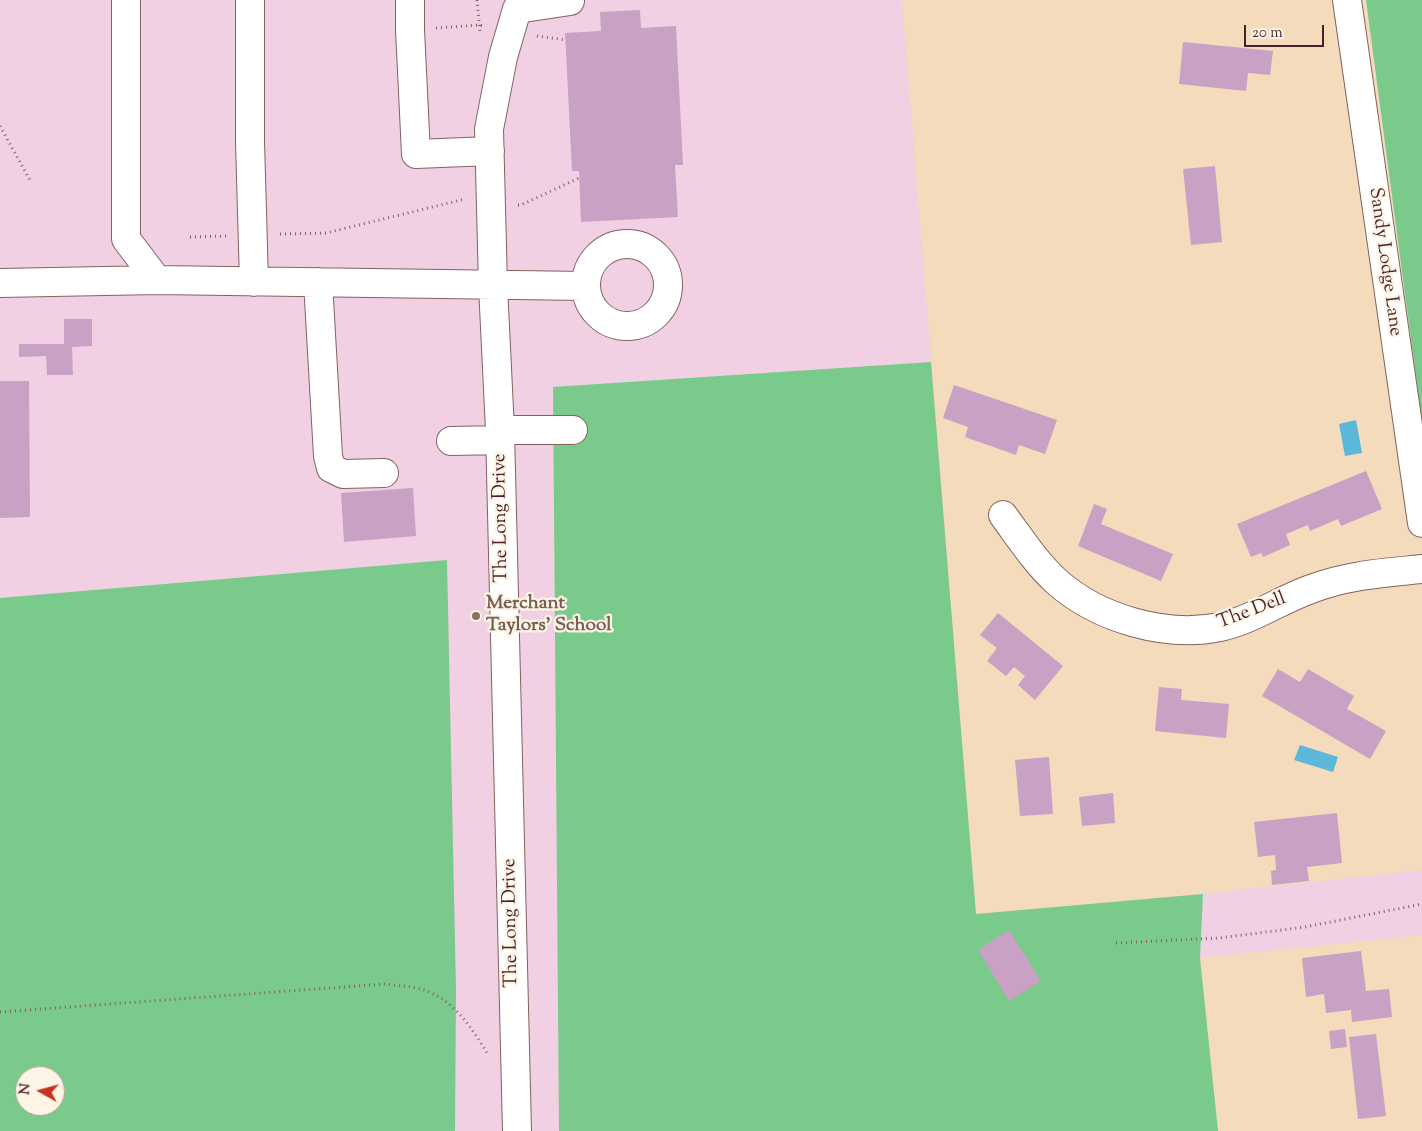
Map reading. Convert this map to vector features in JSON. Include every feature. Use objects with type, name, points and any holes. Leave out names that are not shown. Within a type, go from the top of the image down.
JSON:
[{"type":"street","points":[[126,0],[126,240],[157,280]]},
{"type":"street","points":[[250,0],[254,282]]},
{"type":"street","points":[[410,0],[416,154],[490,151]]},
{"type":"street","name":"Sandy Lodge Lane","points":[[1347,0],[1422,523]]},
{"type":"street","points":[[520,4],[570,1]]},
{"type":"street","name":"The Long Drive","points":[[517,1131],[500,435],[493,286],[489,129],[503,57],[520,4]]},
{"type":"street","points":[[0,283],[157,280],[585,286]]},
{"type":"street","points":[[318,282],[328,456],[331,468],[343,474],[384,473]]},
{"type":"street","points":[[452,442],[500,435],[573,430]]},
{"type":"street","name":"The Dell","points":[[1003,514],[1028,550],[1057,582],[1079,598],[1103,611],[1160,628],[1192,630],[1220,626],[1246,618],[1311,589],[1357,576],[1422,569]]},
{"type":"path","points":[[0,126],[32,182]]},
{"type":"path","points":[[190,237],[326,233],[463,199],[521,205],[579,178]]},
{"type":"path","points":[[1116,943],[1219,938],[1304,927],[1422,904]]},
{"type":"path","points":[[0,1012],[385,984],[425,990],[442,1000],[458,1012],[471,1027],[497,1067],[505,1072],[515,1074]]},
{"type":"shaded area","name":"Merchant Taylors' School","points":[[0,0],[902,0],[976,914],[1203,894],[1422,870],[1422,935],[1200,958],[1218,1131],[0,1131]]},
{"type":"green space","points":[[1366,0],[1422,0],[1422,422]]},
{"type":"green space","points":[[931,362],[976,914],[1203,894],[1200,958],[1218,1131],[559,1131],[553,387]]},
{"type":"green space","points":[[447,560],[456,990],[455,1131],[0,1131],[0,598]]},
{"type":"water","points":[[1356,420],[1362,453],[1345,456],[1339,424]]},
{"type":"water","points":[[1300,745],[1338,757],[1333,772],[1294,760]]},
{"type":"building","points":[[640,10],[641,28],[676,26],[683,165],[675,165],[678,217],[581,222],[579,171],[572,171],[565,33],[601,31],[600,12]]},
{"type":"building","points":[[1183,42],[1273,51],[1270,75],[1248,73],[1246,91],[1179,84]]},
{"type":"building","points":[[1215,166],[1222,242],[1191,245],[1183,169]]},
{"type":"building","points":[[64,319],[92,319],[92,346],[72,347],[73,375],[47,375],[46,356],[19,357],[19,344],[64,344]]},
{"type":"building","points":[[0,381],[29,381],[30,517],[0,518]]},
{"type":"building","points":[[954,385],[1057,420],[1045,454],[1019,445],[1016,455],[965,437],[968,427],[943,418]]},
{"type":"building","points":[[1366,471],[1382,509],[1341,526],[1338,519],[1310,531],[1308,525],[1286,534],[1290,545],[1263,557],[1261,553],[1251,557],[1237,524]]},
{"type":"building","points":[[413,488],[416,536],[344,542],[341,493]]},
{"type":"building","points":[[1094,504],[1107,509],[1101,524],[1173,554],[1161,581],[1078,546]]},
{"type":"building","points":[[998,613],[1063,666],[1035,700],[1018,685],[1025,676],[1014,667],[1006,676],[987,661],[997,648],[980,635]]},
{"type":"building","points":[[1278,669],[1300,682],[1308,669],[1354,696],[1347,709],[1386,731],[1370,759],[1262,696]]},
{"type":"building","points":[[1159,687],[1182,689],[1181,700],[1229,704],[1226,738],[1155,731]]},
{"type":"building","points":[[1049,757],[1053,814],[1020,816],[1015,760]]},
{"type":"building","points":[[1113,793],[1115,823],[1082,826],[1079,797]]},
{"type":"building","points":[[1337,813],[1342,863],[1307,867],[1309,881],[1272,885],[1271,871],[1276,870],[1275,855],[1258,857],[1254,822]]},
{"type":"building","points":[[1009,930],[1041,981],[1009,1001],[978,950]]},
{"type":"building","points":[[1361,951],[1366,991],[1389,989],[1392,1017],[1352,1022],[1351,1010],[1326,1013],[1324,994],[1306,997],[1302,958]]},
{"type":"building","points":[[1345,1029],[1347,1047],[1331,1049],[1329,1031]]},
{"type":"building","points":[[1376,1034],[1386,1116],[1358,1119],[1349,1037]]},
{"type":"place","name":"Merchant Taylors' School","points":[[476,616]]}]
